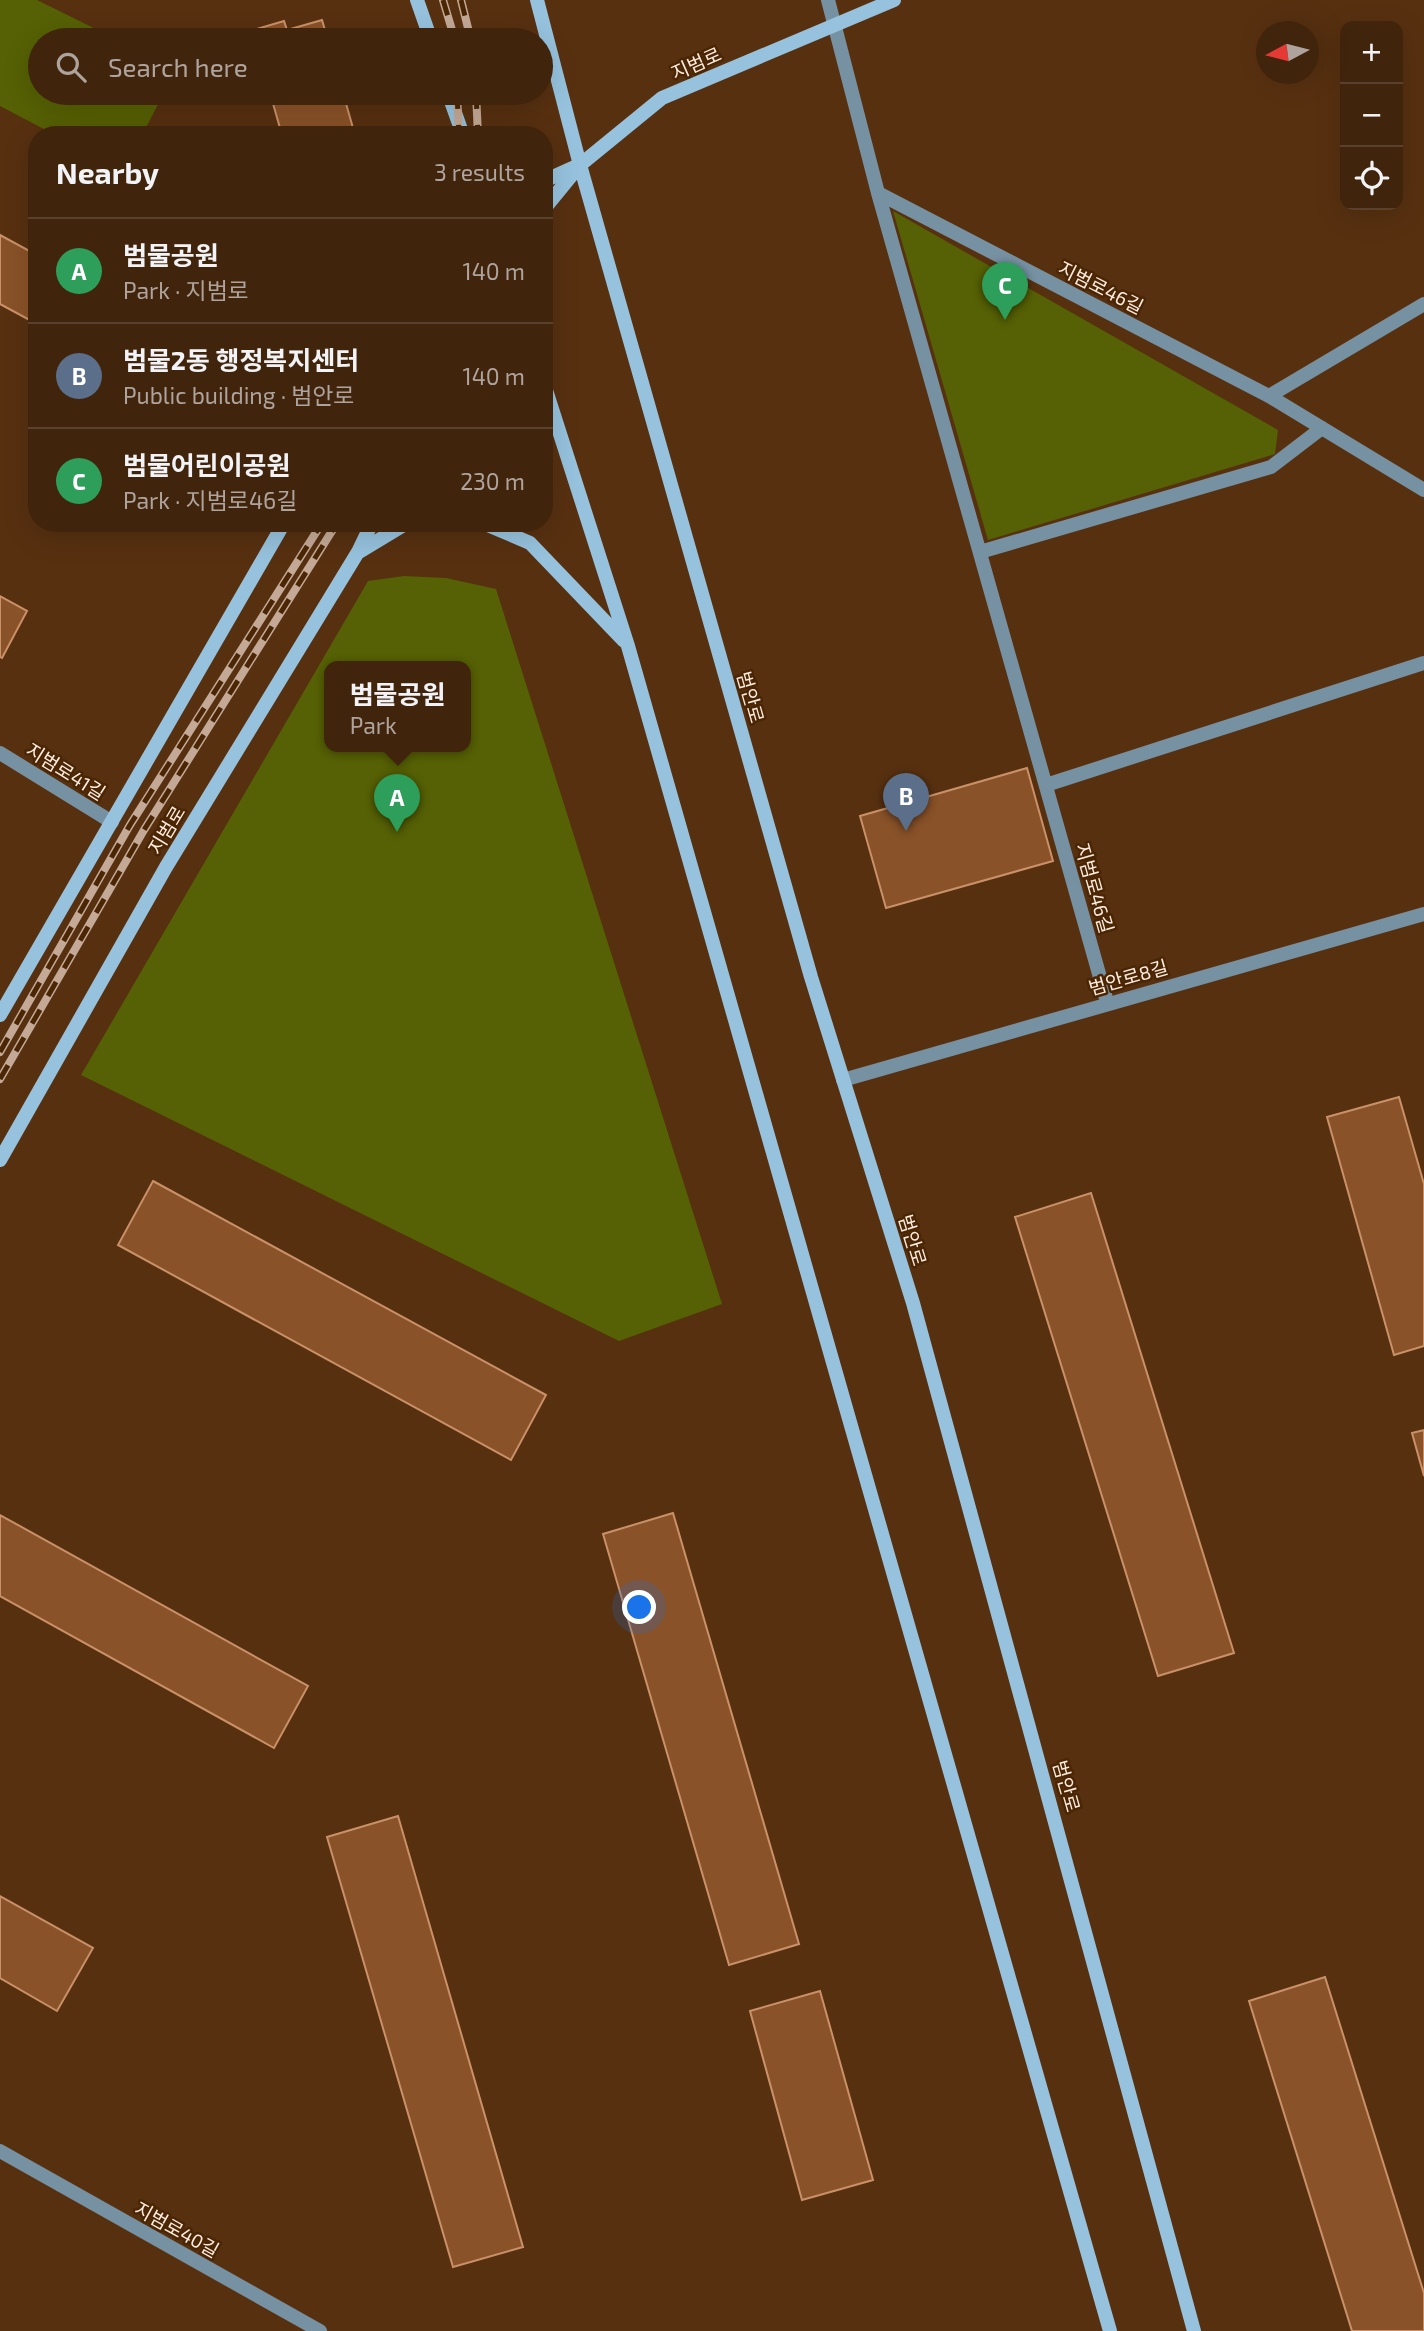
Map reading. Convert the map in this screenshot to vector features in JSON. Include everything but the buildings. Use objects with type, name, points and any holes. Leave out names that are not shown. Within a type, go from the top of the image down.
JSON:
[{"type":"main road","points":[[417,0],[427,28]]},
{"type":"main road","name":"범안로","points":[[537,0],[544,28]]},
{"type":"main road","name":"지범로","points":[[553,198],[580,165],[662,98],[834,23],[894,0]]},
{"type":"main road","name":"범안로","points":[[553,61],[580,165],[811,977],[913,1303],[1194,2331]]},
{"type":"main road","points":[[452,105],[460,126]]},
{"type":"main road","points":[[553,177],[580,165]]},
{"type":"main road","points":[[553,412],[628,646],[1110,2331]]},
{"type":"main road","points":[[0,1015],[279,532]]},
{"type":"main road","name":"지범로","points":[[0,1160],[166,867],[368,532]]},
{"type":"main road","points":[[358,552],[392,532]]},
{"type":"main road","points":[[505,532],[530,542],[628,646]]},
{"type":"street","name":"지범로46길","points":[[828,0],[878,193],[1107,1002]]},
{"type":"street","name":"지범로46길","points":[[878,193],[1269,396],[1424,490]]},
{"type":"street","points":[[1269,396],[1424,304]]},
{"type":"street","points":[[980,552],[1271,467],[1322,428]]},
{"type":"street","points":[[1046,785],[1424,663]]},
{"type":"street","name":"지범로41길","points":[[0,753],[112,822]]},
{"type":"street","name":"범안로8길","points":[[844,1080],[1107,1002],[1424,914]]},
{"type":"street","name":"지범로40길","points":[[0,2151],[320,2331]]},
{"type":"green space","points":[[0,0],[37,0],[94,28],[28,28],[28,105],[158,105],[147,126],[38,126],[0,106]]},
{"type":"green space","points":[[893,211],[1278,430],[1275,454],[988,540]]},
{"type":"green space","points":[[404,576],[446,578],[496,589],[722,1304],[619,1341],[81,1075],[368,581]]},
{"type":"railway","points":[[443,0],[451,28]]},
{"type":"railway","points":[[461,0],[468,28]]},
{"type":"railway","points":[[458,105],[459,126]]},
{"type":"railway","points":[[477,105],[478,126]]},
{"type":"railway","points":[[0,1052],[130,825],[316,532]]},
{"type":"railway","points":[[0,1079],[144,830],[331,532]]},
{"type":"place","name":"범물어린이공원","points":[[1005,320]]},
{"type":"place","name":"범물2동 행정복지센터","points":[[906,831]]},
{"type":"place","name":"범물공원","points":[[397,832]]}]
